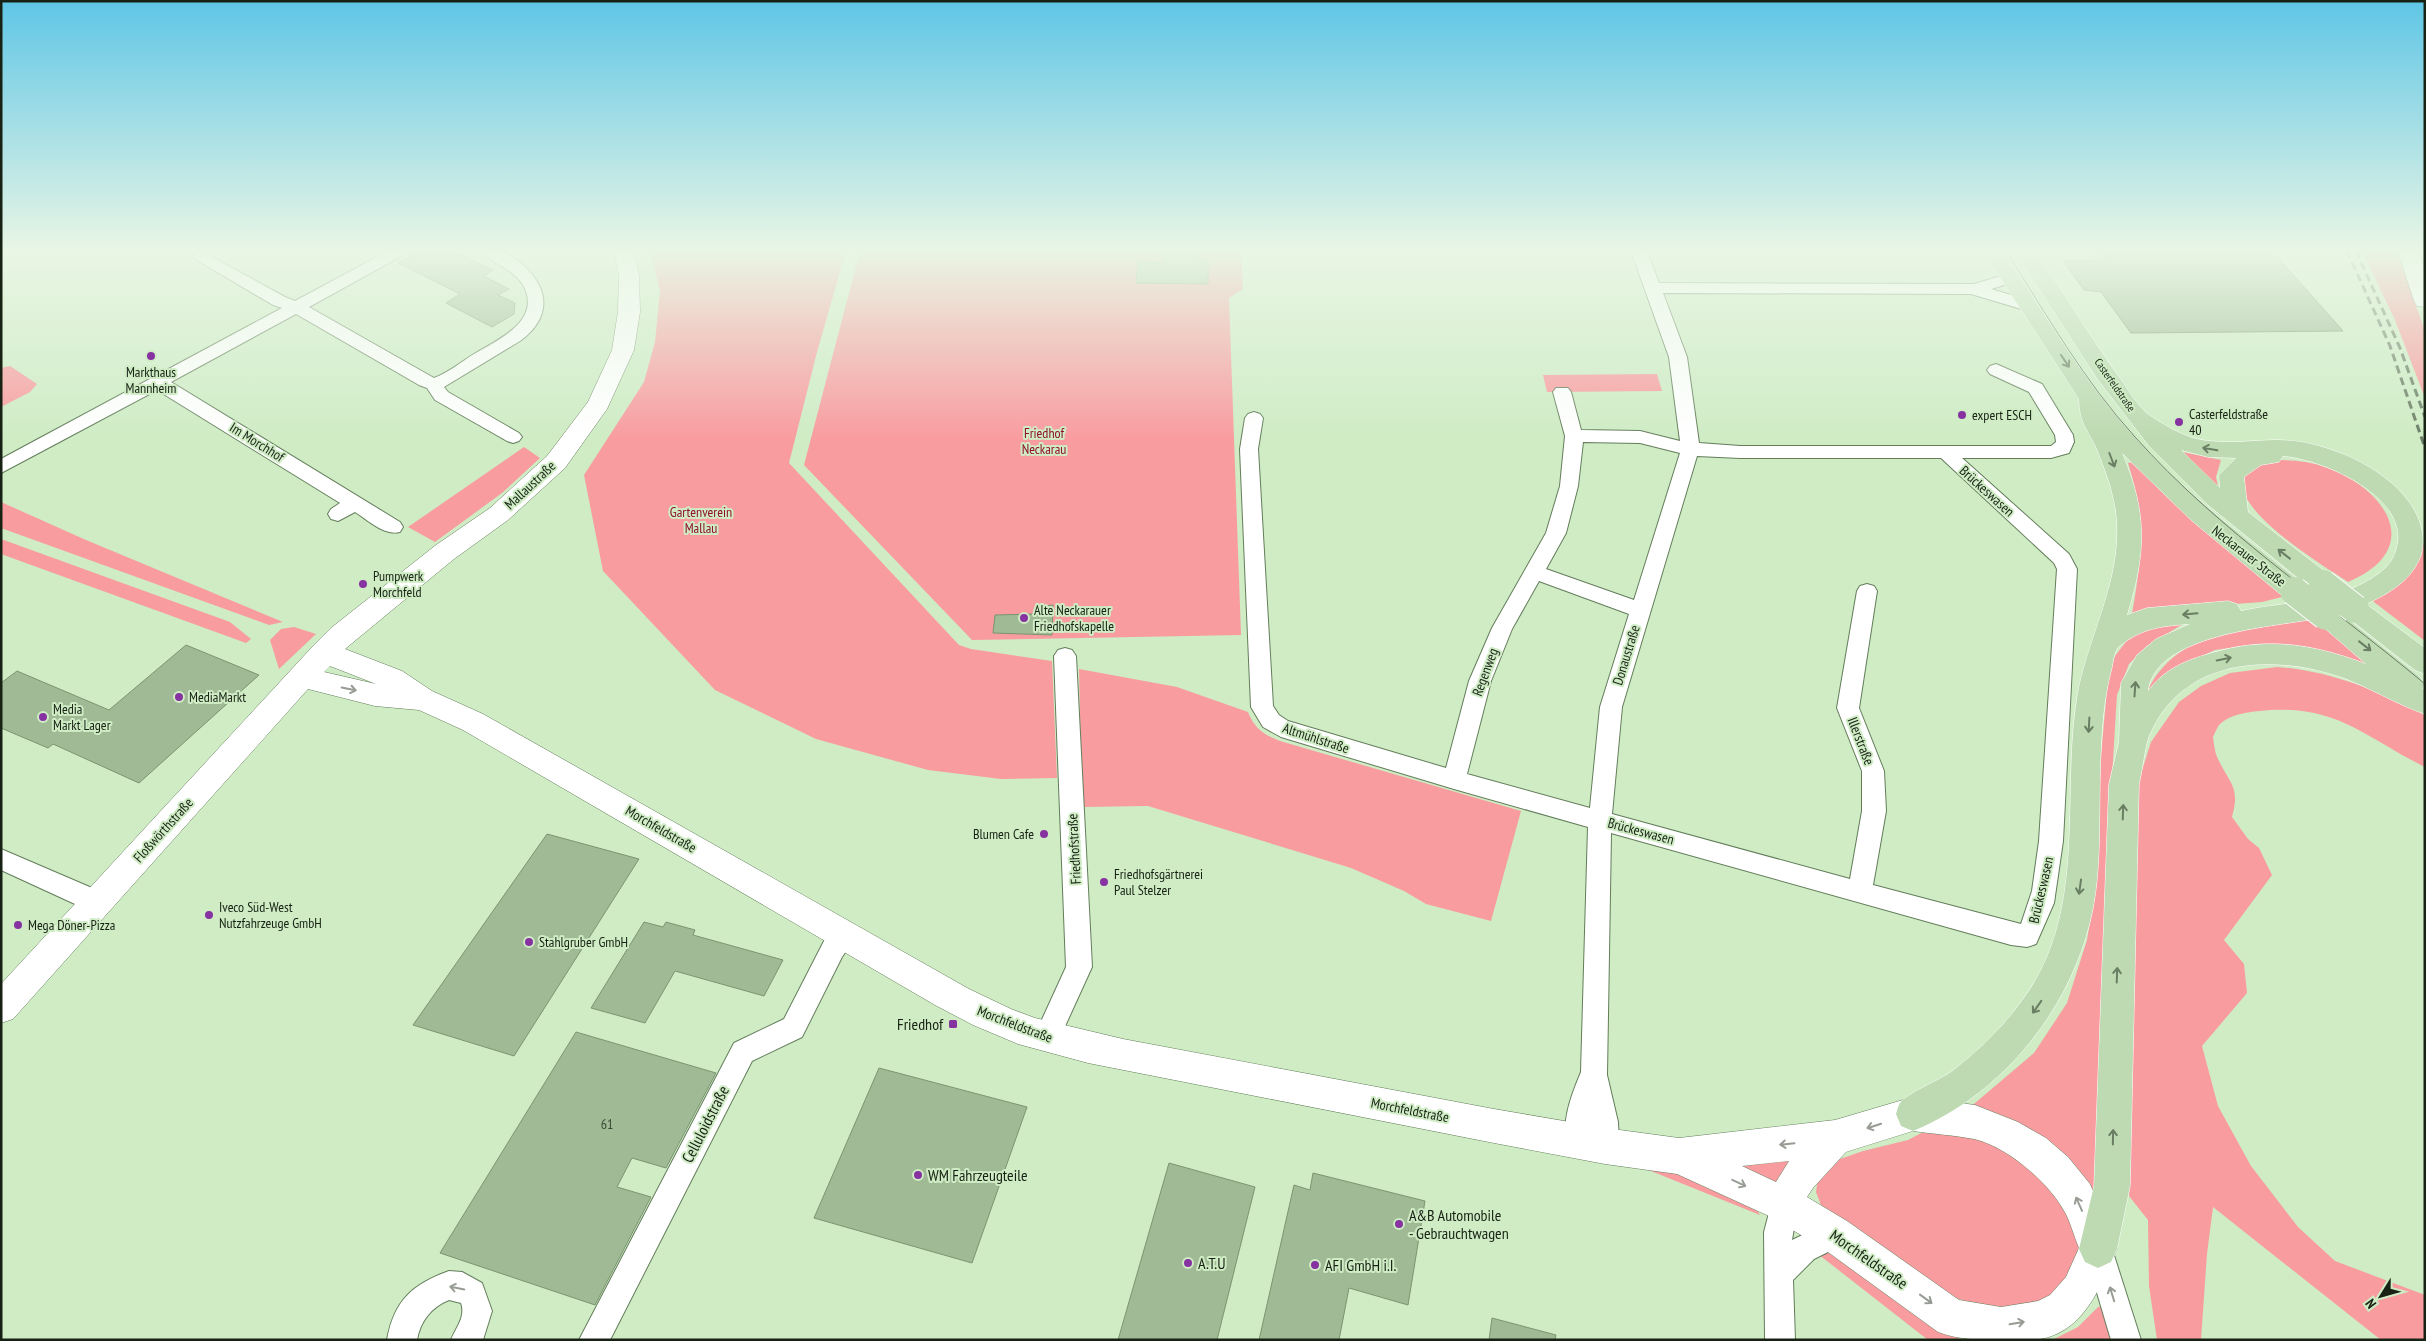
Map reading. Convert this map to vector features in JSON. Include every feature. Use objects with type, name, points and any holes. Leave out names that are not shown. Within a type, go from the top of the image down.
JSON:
[{"type":"main road","name":"Mallaustraße","points":[[324,652],[341,635],[445,552],[499,514],[556,462],[599,404],[623,350],[629,314]]},
{"type":"main road","points":[[1913,1114],[1963,1084],[2001,1050],[2029,1019],[2048,993],[2061,965],[2069,943],[2078,905],[2082,873],[2089,712],[2094,678],[2129,556],[2130,525],[2122,487],[2107,447],[2092,420],[2090,398],[2033,314]]},
{"type":"main road","name":"Casterfeldstraße","points":[[2067,314],[2139,419]]},
{"type":"main road","name":"Neckarauer Straße","points":[[2090,398],[2114,428],[2172,490],[2209,524],[2425,697]]},
{"type":"main road","name":"Neckarauer Straße","points":[[2139,419],[2182,467],[2236,515],[2425,663]]},
{"type":"main road","points":[[2098,1248],[2112,1186],[2124,784],[2134,738],[2134,684],[2143,667],[2158,651],[2188,635],[2221,624],[2325,607],[2364,594],[2387,582],[2404,566],[2412,546],[2412,531],[2406,513],[2388,494],[2364,476],[2340,463],[2310,452],[2274,448],[2216,451],[2191,446],[2139,419]]},
{"type":"main road","points":[[2104,643],[2126,627],[2147,618],[2269,607],[2314,600],[2358,587],[2377,578],[2388,564],[2396,550],[2400,533],[2397,517],[2385,500],[2366,485],[2321,462],[2291,456],[2262,456],[2241,464],[2231,475],[2236,515]]},
{"type":"main road","name":"Floßwörthstraße","points":[[1,1008],[324,652]]},
{"type":"main road","name":"Morchfeldstraße","points":[[324,652],[392,679],[422,699],[481,726],[986,1015],[1048,1037],[1122,1055],[1592,1143],[1679,1156],[1835,1138],[1913,1114],[1975,1122],[2006,1134],[2033,1151],[2055,1170],[2077,1197],[2098,1248],[2079,1290],[2063,1308],[2044,1319],[1966,1329],[1834,1234],[1784,1204],[1679,1156]]},
{"type":"main road","points":[[2134,738],[2149,708],[2179,676],[2218,660],[2260,653],[2305,656],[2358,671],[2425,702]]},
{"type":"main road","name":"Morchfeldstraße","points":[[302,676],[375,695],[422,699]]},
{"type":"main road","name":"Morchfeldstraße","points":[[1784,1204],[1800,1175],[1835,1138]]},
{"type":"street","points":[[1,467],[285,314]]},
{"type":"street","points":[[308,314],[425,381],[434,384],[445,380],[519,334],[531,320],[532,314]]},
{"type":"street","name":"Donaustraße","points":[[1592,1143],[1604,1122],[1594,1074],[1600,820],[1610,707],[1690,448],[1689,428],[1678,357],[1661,314]]},
{"type":"street","name":"Brückeswasen","points":[[1690,448],[1740,452],[2051,452],[2062,449],[2065,442],[2064,435],[2036,388],[1996,370]]},
{"type":"street","name":"Im Morchhof","points":[[158,382],[393,526]]},
{"type":"street","points":[[434,384],[441,396],[513,437]]},
{"type":"street","name":"Regenweg","points":[[1454,780],[1480,681],[1502,628],[1556,533],[1569,486],[1574,436],[1562,392]]},
{"type":"street","name":"Altmühlstraße","points":[[1254,418],[1248,449],[1262,706],[1271,721],[1281,728],[1454,780],[1600,820]]},
{"type":"street","points":[[1574,436],[1640,437],[1690,448]]},
{"type":"street","name":"Brückeswasen","points":[[1600,820],[2011,934],[2027,936],[2035,925],[2047,876],[2051,841],[2067,569],[2062,559],[1950,458],[1946,452]]},
{"type":"street","points":[[338,514],[355,503]]},
{"type":"street","points":[[1534,572],[1640,610]]},
{"type":"street","name":"Illerstraße","points":[[1860,891],[1874,811],[1873,771],[1848,708],[1867,591]]},
{"type":"street","name":"Friedhofstraße","points":[[1048,1037],[1079,967],[1065,656]]},
{"type":"street","points":[[1,859],[97,902]]},
{"type":"street","name":"Celluloidstraße","points":[[594,1340],[743,1052],[793,1028],[833,949],[845,935]]},
{"type":"street","points":[[1780,1340],[1778,1232],[1784,1204]]},
{"type":"street","points":[[1780,1274],[1800,1249],[1834,1234]]},
{"type":"street","name":"Morchfeldstraße","points":[[2098,1248],[2126,1340]]},
{"type":"street","points":[[402,1340],[405,1320],[412,1308],[422,1298],[434,1290],[446,1286],[458,1286],[468,1290],[475,1298],[477,1309],[476,1322],[466,1340]]},
{"type":"green space","name":"Gartenverein Mallau","points":[[658,314],[828,314],[789,463],[959,645],[971,649],[1052,661],[1057,778],[1001,779],[928,770],[816,739],[715,690],[603,571],[584,475],[644,382],[655,342]]},
{"type":"green space","name":"Friedhof Neckarau","points":[[844,314],[1230,314],[1241,635],[972,640],[804,465]]},
{"type":"green space","points":[[2392,314],[2419,314],[2425,331],[2425,398]]},
{"type":"green space","points":[[10,366],[37,384],[30,392],[1,407],[1,368]]},
{"type":"green space","points":[[1657,374],[1662,391],[1547,392],[1543,375]]},
{"type":"green space","points":[[524,447],[540,458],[502,493],[435,542],[408,527]]},
{"type":"green space","points":[[2178,451],[2221,460],[2216,477],[2218,487]]},
{"type":"green space","points":[[2275,460],[2300,461],[2325,467],[2347,477],[2366,490],[2380,504],[2389,520],[2391,537],[2386,553],[2372,568],[2348,582],[2299,549],[2260,516],[2247,499],[2242,484],[2249,469]]},
{"type":"green space","points":[[2134,462],[2286,596],[2262,602],[2141,611],[2132,614],[2140,556],[2138,502],[2128,463]]},
{"type":"green space","points":[[1,502],[86,540],[283,622],[269,625],[1,528]]},
{"type":"green space","points":[[2419,538],[2425,547],[2425,641],[2370,599]]},
{"type":"green space","points":[[1,539],[230,622],[251,639],[246,643],[1,554]]},
{"type":"green space","points":[[2313,617],[2383,673],[2286,646],[2259,644],[2215,650],[2166,673],[2146,694],[2159,672],[2176,656],[2195,643],[2217,634],[2241,628]]},
{"type":"green space","points":[[2183,624],[2147,646],[2129,664],[2117,695],[2105,892],[2099,1097],[2093,1209],[2080,1264],[2062,1293],[2036,1308],[1990,1310],[1939,1292],[1822,1208],[1816,1192],[1818,1178],[1840,1159],[1863,1151],[1908,1140],[1968,1109],[2034,1053],[2067,1003],[2087,940],[2096,886],[2100,767],[2108,678],[2115,656],[2128,639],[2144,629]]},
{"type":"green space","points":[[294,627],[316,634],[279,669],[270,640],[281,629]]},
{"type":"green space","points":[[2277,667],[2315,672],[2351,682],[2421,713],[2425,716],[2425,767],[2347,724],[2309,712],[2286,710],[2249,712],[2228,718],[2219,725],[2213,737],[2218,758],[2235,793],[2232,817],[2248,839],[2259,848],[2272,875],[2224,940],[2244,964],[2247,993],[2202,1046],[2218,1106],[2251,1166],[2298,1227],[2335,1261],[2425,1295],[2425,1340],[2381,1340],[2213,1207],[2207,1254],[2201,1340],[2157,1340],[2149,1286],[2148,1220],[2129,1196],[2139,780],[2151,742],[2179,702],[2201,686],[2230,673]]},
{"type":"green space","points":[[1079,669],[1177,687],[1248,712],[1260,730],[1280,741],[1521,811],[1491,921],[1426,904],[1404,891],[1351,868],[1148,806],[1082,807]]},
{"type":"green space","points":[[1809,1150],[1780,1189],[1715,1159]]},
{"type":"green space","points":[[1641,1167],[1700,1177],[1751,1200],[1760,1215]]},
{"type":"green space","points":[[1840,1252],[1867,1265],[1961,1340],[1928,1340],[1818,1254]]},
{"type":"green space","points":[[2103,1306],[2112,1340],[2052,1340],[2078,1327],[2098,1307]]},
{"type":"building","points":[[466,314],[514,314],[492,327]]},
{"type":"building","points":[[2117,314],[2328,314],[2343,331],[2131,333]]},
{"type":"building","name":"Alte Neckarauer Friedhofskapelle","points":[[1053,605],[1052,635],[993,633],[995,615],[1034,614],[1043,606]]},
{"type":"building","name":"MediaMarkt","points":[[186,645],[259,675],[139,783],[53,744],[48,748],[1,728],[1,683],[17,671],[109,710]]},
{"type":"building","name":"Stahlgruber GmbH","points":[[547,834],[639,859],[514,1056],[413,1025]]},
{"type":"building","points":[[644,922],[663,927],[666,922],[695,930],[693,935],[783,960],[764,996],[675,971],[645,1023],[591,1008]]},
{"type":"building","points":[[576,1032],[716,1073],[666,1168],[632,1158],[617,1187],[651,1197],[595,1305],[440,1253]]},
{"type":"building","name":"WM Fahrzeugteile","points":[[879,1068],[1027,1107],[972,1263],[814,1218]]},
{"type":"building","name":"A.T.U","points":[[1169,1163],[1255,1187],[1217,1340],[1118,1340]]},
{"type":"building","name":"AFI GmbH i.I.","points":[[1313,1173],[1425,1201],[1408,1305],[1349,1288],[1339,1340],[1259,1340],[1294,1185],[1310,1190]]},
{"type":"building","points":[[1492,1318],[1556,1335],[1555,1340],[1489,1340]]},
{"type":"tram line","points":[[2045,314],[2066,347],[2116,416],[2168,472],[2239,536],[2425,684]]},
{"type":"railway","points":[[2375,314],[2390,346],[2425,448]]},
{"type":"railway","points":[[2384,314],[2400,348],[2425,417]]},
{"type":"place","name":"Markthaus Mannheim","points":[[151,356]]},
{"type":"place","name":"expert ESCH","points":[[1962,415]]},
{"type":"place","name":"Casterfeldstraße 40","points":[[2179,422]]},
{"type":"place","name":"Pumpwerk Morchfeld","points":[[363,584]]},
{"type":"place","name":"Alte Neckarauer Friedhofskapelle","points":[[1024,618]]},
{"type":"place","name":"MediaMarkt","points":[[179,697]]},
{"type":"place","name":"Media Markt Lager","points":[[43,717]]},
{"type":"place","name":"Blumen Cafe","points":[[1044,834]]},
{"type":"place","name":"Friedhofsgärtnerei Paul Stelzer","points":[[1104,882]]},
{"type":"place","name":"Iveco Süd-West Nutzfahrzeuge GmbH","points":[[209,915]]},
{"type":"place","name":"Mega Döner-Pizza","points":[[18,925]]},
{"type":"place","name":"Stahlgruber GmbH","points":[[529,942]]},
{"type":"place","name":"Friedhof","points":[[953,1024]]},
{"type":"place","name":"WM Fahrzeugteile","points":[[918,1175]]},
{"type":"place","name":"A&B Automobile - Gebrauchtwagen","points":[[1399,1224]]},
{"type":"place","name":"A.T.U","points":[[1188,1263]]},
{"type":"place","name":"AFI GmbH i.I.","points":[[1315,1265]]}]
